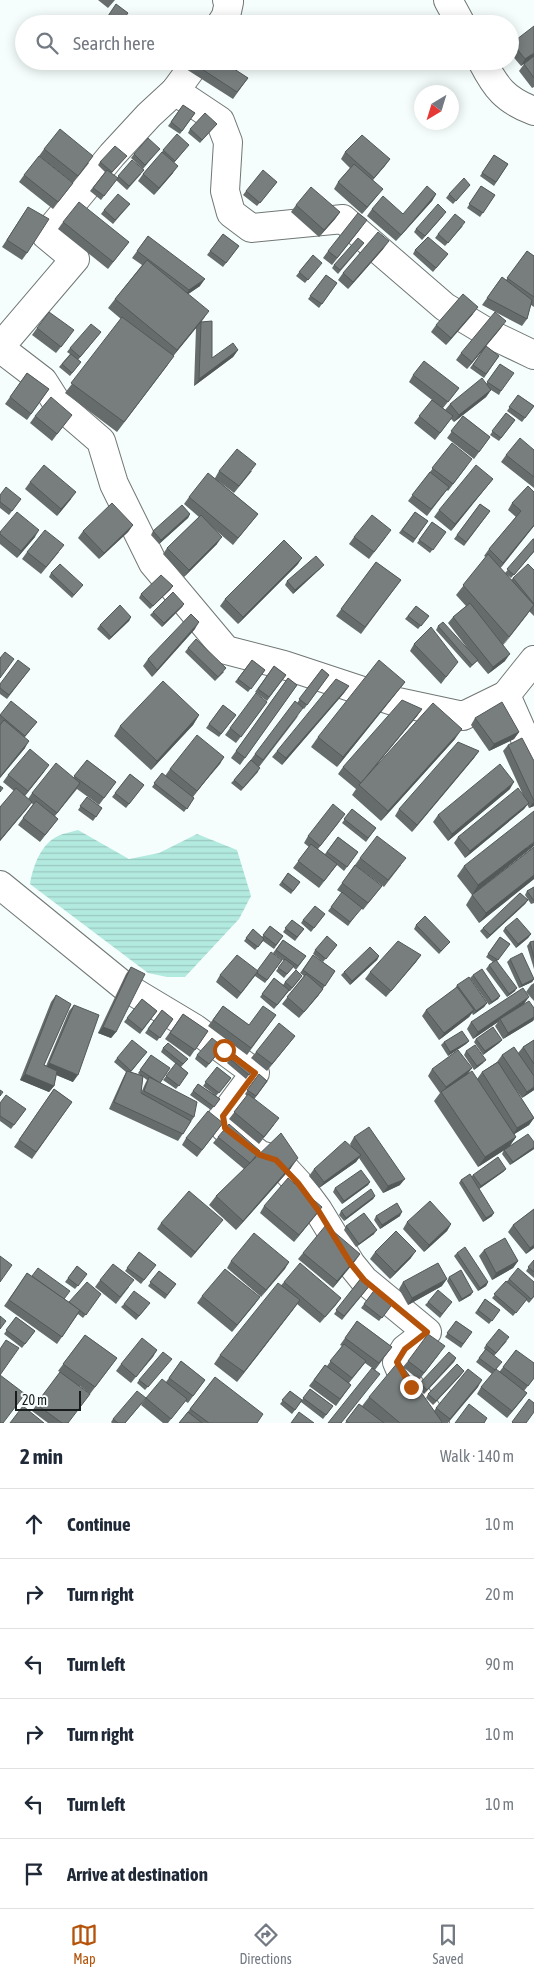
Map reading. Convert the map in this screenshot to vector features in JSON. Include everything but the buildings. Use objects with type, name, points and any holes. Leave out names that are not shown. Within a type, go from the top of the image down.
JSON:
[{"type":"street","points":[[226,15],[229,2],[227,0]]},
{"type":"street","points":[[190,70],[175,91],[149,115],[112,155],[46,235],[75,260],[0,347],[43,381],[57,403],[101,441],[114,484],[153,563],[226,650],[284,665],[393,701],[463,716],[506,695],[534,660]]},
{"type":"street","points":[[488,70],[505,96],[520,106],[534,111]]},
{"type":"street","points":[[175,91],[220,121],[228,142],[225,190],[231,213],[251,228],[343,219],[445,307],[490,334],[534,356]]},
{"type":"street","points":[[506,695],[534,758]]},
{"type":"street","points":[[0,885],[124,986],[194,1028],[255,1073],[223,1116],[225,1128],[260,1155],[276,1160],[298,1183],[318,1210],[351,1264],[364,1280],[427,1332],[405,1349],[397,1362],[435,1423]]},
{"type":"shaded area","points":[[78,830],[129,859],[159,853],[197,834],[237,850],[251,896],[239,919],[185,977],[167,977],[148,973],[30,884],[33,870],[42,850],[47,844],[58,836]]},
{"type":"route","points":[[224,1050],[255,1073],[223,1116],[225,1128],[260,1155],[276,1160],[298,1183],[318,1210],[351,1264],[364,1280],[427,1332],[420,1340],[405,1349],[397,1362],[411,1387]]}]
